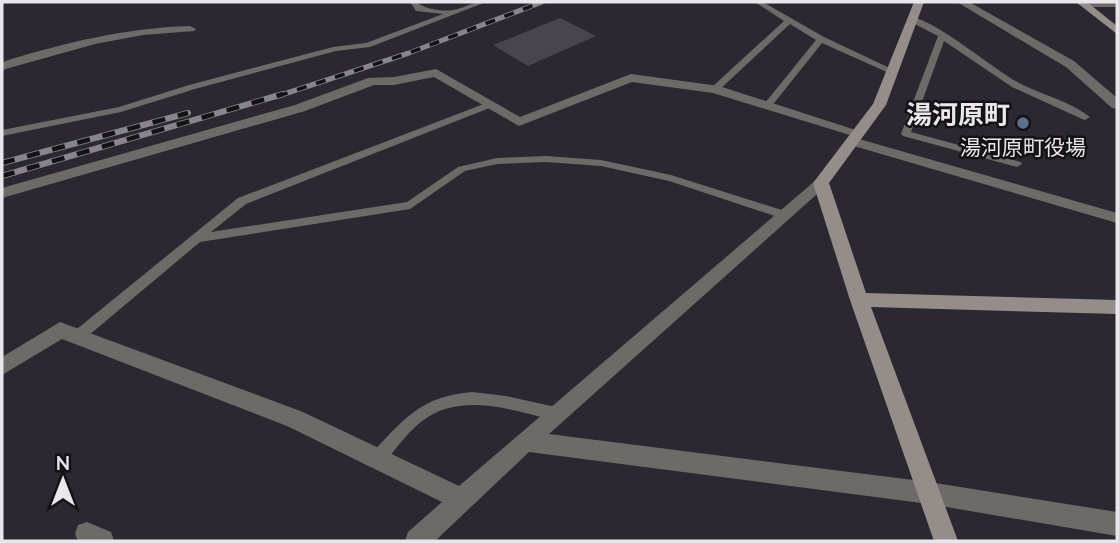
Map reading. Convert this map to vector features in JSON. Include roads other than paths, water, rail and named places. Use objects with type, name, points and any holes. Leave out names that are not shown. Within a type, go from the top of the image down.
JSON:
[{"type":"street","points":[[417,541],[525,441],[821,183],[879,105],[919,2]]},
{"type":"street","points":[[962,2],[1070,64],[1117,105]]},
{"type":"street","points":[[1082,3],[1117,4]]},
{"type":"street","points":[[1082,3],[1117,31]]},
{"type":"street","points":[[2,66],[39,54],[159,29],[190,29]]},
{"type":"street","points":[[2,193],[300,108],[372,81],[394,81],[436,73],[519,122],[631,78],[715,89],[855,137],[1117,218]]},
{"type":"street","points":[[821,183],[859,300],[946,541]]},
{"type":"street","points":[[859,300],[1117,307]]},
{"type":"street","points":[[2,367],[60,330],[295,419],[462,500]]},
{"type":"street","points":[[525,441],[929,493],[1117,524]]},
{"type":"lane","points":[[413,2],[419,9],[450,13]]},
{"type":"lane","points":[[2,133],[121,109],[191,86],[336,49],[367,45],[482,2]]},
{"type":"lane","points":[[758,2],[821,39],[892,71]]},
{"type":"lane","points":[[912,19],[1015,85],[1085,117]]},
{"type":"lane","points":[[715,89],[788,21]]},
{"type":"lane","points":[[942,36],[906,134],[1017,164]]},
{"type":"lane","points":[[768,105],[821,39]]},
{"type":"lane","points":[[77,337],[201,238],[242,201],[489,105]]},
{"type":"lane","points":[[201,238],[410,205],[462,169],[497,161],[546,159],[601,163],[671,178],[784,215]]},
{"type":"lane","points":[[377,459],[421,413],[444,401],[478,398],[556,414]]},
{"type":"railway","points":[[278,96],[409,53],[542,2]]},
{"type":"railway","points":[[2,176],[283,94]]},
{"type":"railway","points":[[2,163],[188,113]]},
{"type":"place","name":"湯河原町役場","points":[[1023,123]]},
{"type":"district","name":"湯河原町","points":[[958,114]]}]
